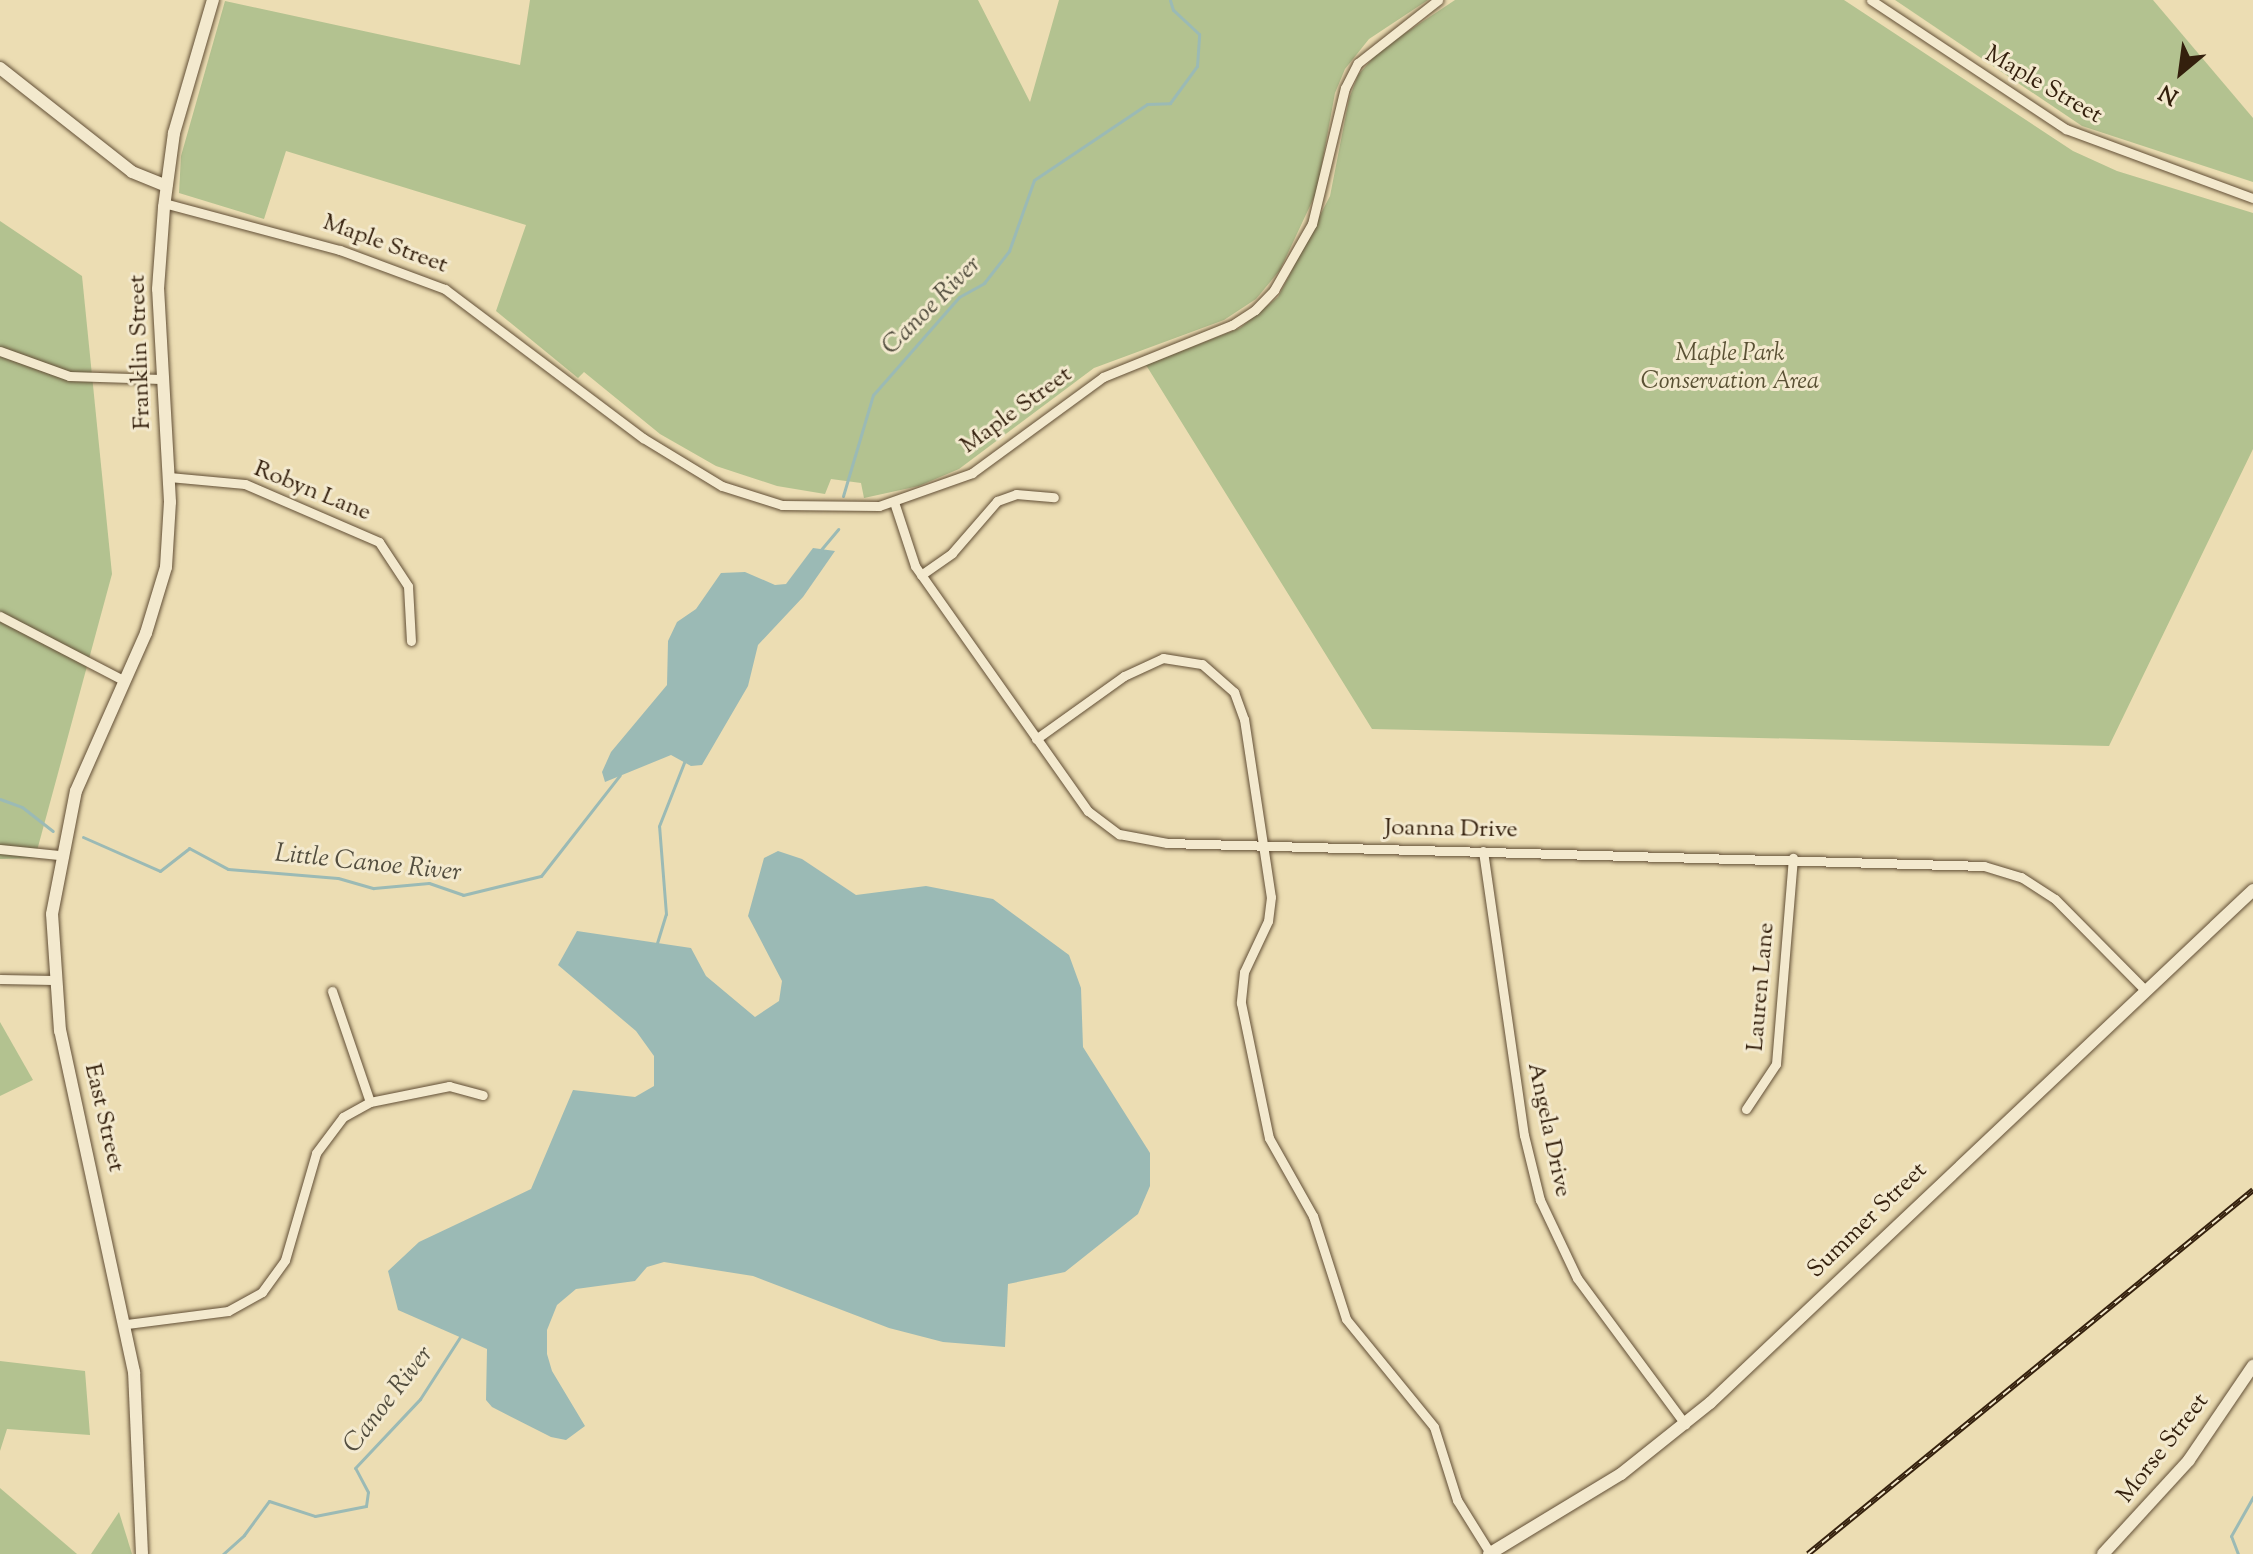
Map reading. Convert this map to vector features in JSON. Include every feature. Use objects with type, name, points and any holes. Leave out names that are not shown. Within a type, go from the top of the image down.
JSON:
[{"type":"street","name":"Franklin Street","points":[[114,699],[162,586],[170,522],[158,289],[164,203],[187,79],[213,0]]},
{"type":"street","name":"Maple Street","points":[[164,203],[330,246],[445,289],[643,438],[722,486],[763,501],[813,508],[894,502],[972,473],[1103,377],[1232,325],[1255,310],[1274,290],[1312,224],[1345,88],[1358,63],[1438,0]]},
{"type":"street","name":"Maple Street","points":[[1871,0],[2066,129],[2253,198]]},
{"type":"street","points":[[0,68],[132,172],[166,186]]},
{"type":"street","points":[[0,351],[69,376],[161,379]]},
{"type":"street","name":"Robyn Lane","points":[[169,477],[245,484],[379,542],[408,586],[411,641]]},
{"type":"street","points":[[921,575],[952,553],[997,501],[1016,494],[1054,497]]},
{"type":"street","name":"Joanna Drive","points":[[894,502],[906,550],[921,575],[1088,811],[1119,834],[1144,841],[1971,864],[2010,872],[2065,907],[2145,990]]},
{"type":"street","points":[[0,616],[123,680]]},
{"type":"street","points":[[1036,739],[1133,670],[1173,657],[1202,664],[1221,677],[1238,701],[1246,728],[1270,909],[1244,972],[1241,1003],[1269,1138],[1319,1230],[1346,1319],[1434,1427],[1457,1500],[1490,1554]]},
{"type":"street","name":"East Street","points":[[114,699],[76,791],[59,855],[52,914],[53,980],[127,1324],[141,1445],[142,1554]]},
{"type":"street","points":[[0,849],[59,855]]},
{"type":"street","name":"Angela Drive","points":[[1483,851],[1524,1135],[1540,1200],[1577,1278],[1685,1424]]},
{"type":"street","name":"Lauren Lane","points":[[1746,1109],[1776,1064],[1793,858]]},
{"type":"street","name":"Summer Street","points":[[1490,1554],[1594,1492],[1685,1424],[2253,890]]},
{"type":"street","points":[[0,979],[53,980]]},
{"type":"street","points":[[332,991],[370,1102]]},
{"type":"street","points":[[127,1324],[228,1311],[262,1292],[285,1260],[311,1166],[326,1135],[343,1117],[370,1102],[449,1086],[483,1095]]},
{"type":"street","name":"Morse Street","points":[[2103,1554],[2189,1460],[2253,1366]]},
{"type":"green space","points":[[530,0],[978,0],[1030,102],[1059,0],[1428,0],[1369,39],[1345,69],[1335,93],[1317,191],[1280,270],[1256,299],[1224,320],[1094,368],[959,469],[919,486],[864,498],[861,483],[831,479],[825,494],[777,486],[716,466],[660,434],[584,372],[578,378],[496,311],[526,225],[286,151],[264,219],[179,193],[181,156],[225,1],[520,65]]},
{"type":"green space","name":"Maple Park Conservation Area","points":[[1455,0],[1844,0],[2073,151],[2117,171],[2253,213],[2253,449],[2109,746],[1372,729],[1146,365],[1240,328],[1278,297],[1330,196],[1349,99],[1358,75],[1380,50]]},
{"type":"green space","points":[[1895,0],[2153,0],[2253,118],[2253,182],[2082,126]]},
{"type":"green space","points":[[0,221],[82,276],[112,574],[35,858],[0,859]]},
{"type":"green space","points":[[0,1022],[33,1080],[0,1096]]},
{"type":"green space","points":[[0,1361],[85,1371],[90,1435],[7,1429],[0,1451]]},
{"type":"green space","points":[[0,1488],[77,1554],[0,1554]]},
{"type":"green space","points":[[119,1512],[132,1554],[91,1554]]},
{"type":"water","points":[[813,548],[835,551],[803,597],[758,645],[748,686],[702,765],[691,766],[671,755],[605,782],[602,772],[611,752],[667,685],[668,641],[677,622],[696,609],[721,573],[745,572],[775,585],[786,584]]},
{"type":"water","points":[[778,851],[802,859],[856,895],[926,886],[993,899],[1069,955],[1081,988],[1083,1047],[1150,1153],[1150,1186],[1138,1214],[1065,1272],[1008,1284],[1005,1347],[943,1342],[889,1328],[753,1276],[664,1262],[647,1267],[635,1281],[576,1289],[557,1305],[547,1330],[547,1354],[552,1371],[585,1426],[566,1440],[551,1437],[492,1407],[486,1400],[487,1349],[398,1310],[388,1271],[419,1242],[531,1189],[573,1090],[635,1097],[654,1086],[654,1056],[636,1031],[558,965],[577,931],[691,948],[706,976],[755,1017],[779,1001],[782,981],[748,916],[764,858]]},
{"type":"waterway","name":"Canoe River","points":[[843,496],[873,395],[959,297],[984,283],[1009,251],[1034,180],[1147,104],[1170,103],[1197,66],[1199,34],[1173,10],[1170,0]]},
{"type":"waterway","name":"Canoe River","points":[[819,552],[838,529]]},
{"type":"waterway","name":"Canoe River","points":[[657,943],[666,914],[659,826],[685,760]]},
{"type":"waterway","name":"Little Canoe River","points":[[83,837],[160,871],[189,848],[228,869],[338,878],[374,888],[429,883],[463,895],[541,876],[620,775]]},
{"type":"waterway","name":"Little Canoe River","points":[[0,799],[22,807],[53,831]]},
{"type":"waterway","name":"Canoe River","points":[[223,1554],[244,1535],[269,1501],[315,1516],[366,1506],[368,1492],[355,1468],[420,1399],[460,1337]]},
{"type":"waterway","points":[[2238,1554],[2231,1536],[2253,1497]]},
{"type":"railway","points":[[1808,1554],[2253,1190]]}]
